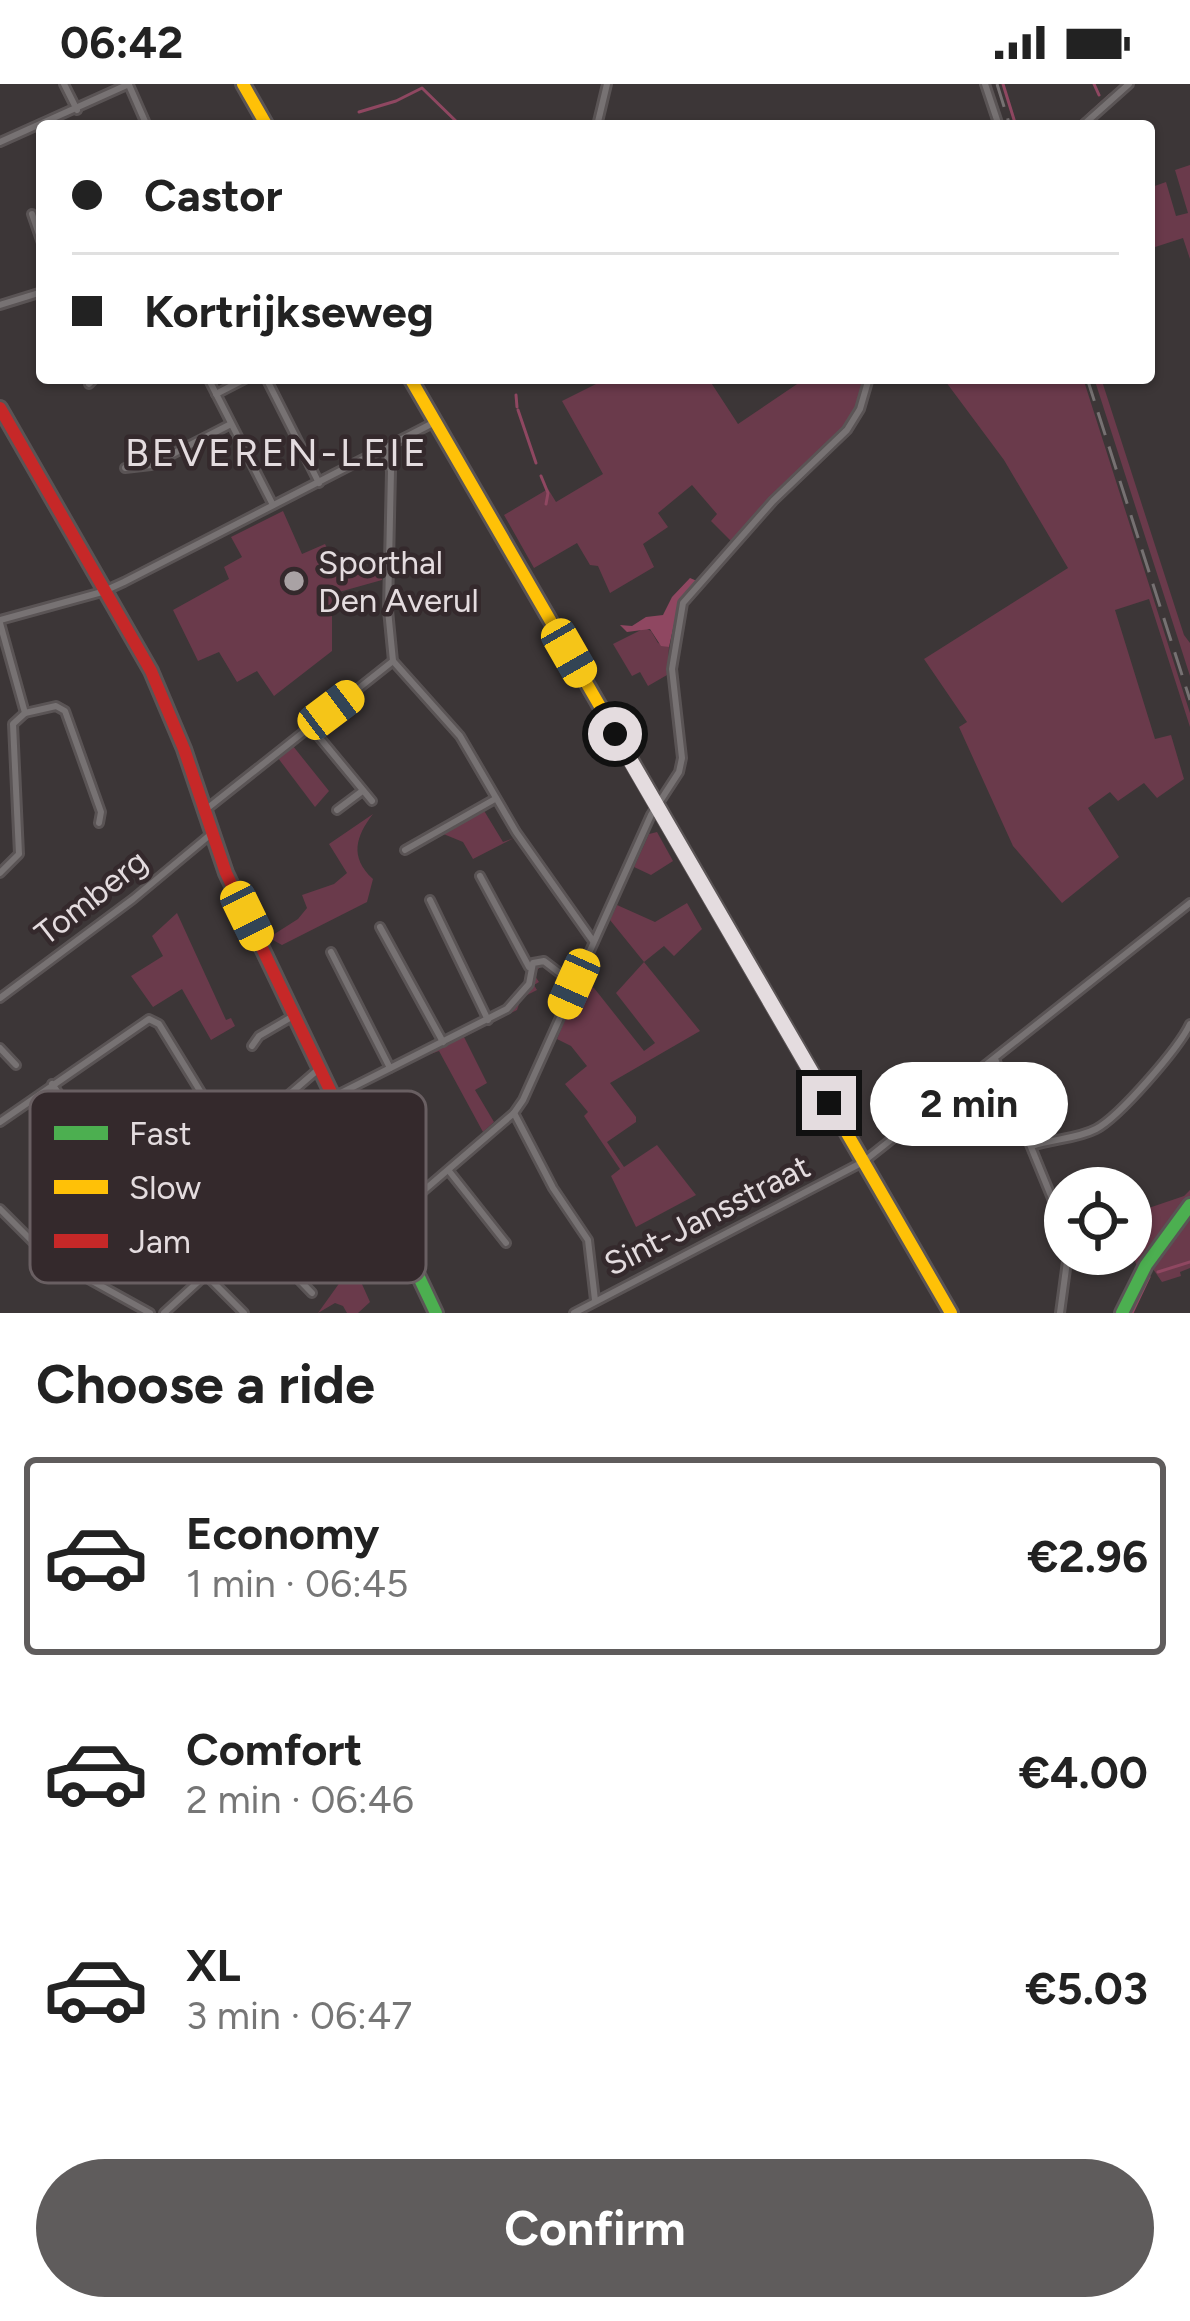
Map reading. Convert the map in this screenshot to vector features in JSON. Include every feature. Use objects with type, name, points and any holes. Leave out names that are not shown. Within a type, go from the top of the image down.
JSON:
[{"type":"street","points":[[64,84],[76,110]]},
{"type":"street","points":[[52,120],[129,84],[144,120]]},
{"type":"street","points":[[243,84],[264,120]]},
{"type":"street","points":[[598,120],[607,84]]},
{"type":"street","points":[[986,84],[997,120]]},
{"type":"street","points":[[1089,120],[1129,84]]},
{"type":"street","points":[[0,142],[36,127]]},
{"type":"street","points":[[32,214],[36,226]]},
{"type":"street","points":[[0,305],[36,294]]},
{"type":"street","points":[[211,384],[273,506]]},
{"type":"street","points":[[216,394],[235,384]]},
{"type":"street","points":[[269,384],[319,483]]},
{"type":"street","points":[[413,384],[951,1313]]},
{"type":"street","points":[[426,1189],[514,1113],[656,806],[679,772],[682,758],[672,669],[683,603],[773,501],[847,430],[867,384]]},
{"type":"street","points":[[0,408],[151,671],[211,834],[333,1091]]},
{"type":"street","points":[[25,712],[0,621],[102,592],[435,422]]},
{"type":"street","points":[[125,467],[151,465],[231,424]]},
{"type":"street","points":[[385,448],[391,471],[388,610],[393,661],[460,736],[495,799],[593,941]]},
{"type":"street","points":[[204,811],[393,661]]},
{"type":"street","points":[[0,873],[19,854],[13,722],[25,712],[56,706],[65,711],[101,812],[99,823]]},
{"type":"street","points":[[310,726],[372,801]]},
{"type":"street","points":[[338,810],[361,792]]},
{"type":"street","points":[[405,850],[495,799]]},
{"type":"street","name":"Tomberg","points":[[0,998],[211,834]]},
{"type":"street","points":[[345,1091],[507,1010],[527,986],[530,967],[480,876]]},
{"type":"street","points":[[430,900],[488,1020]]},
{"type":"street","name":"Sint-Jansstraat","points":[[574,1313],[863,1162],[1190,903]]},
{"type":"street","points":[[380,927],[443,1042]]},
{"type":"street","points":[[331,952],[390,1068]]},
{"type":"street","points":[[530,967],[544,961],[574,984]]},
{"type":"street","points":[[252,1046],[295,1015]]},
{"type":"street","points":[[42,1091],[152,1019],[199,1091]]},
{"type":"street","points":[[1032,1146],[1104,1124],[1174,1051],[1190,1024]]},
{"type":"street","points":[[0,1048],[16,1065]]},
{"type":"street","points":[[995,1059],[1044,1177]]},
{"type":"street","points":[[293,1091],[321,1067]]},
{"type":"street","points":[[52,1084],[57,1091]]},
{"type":"street","points":[[0,1122],[30,1100]]},
{"type":"street","points":[[514,1113],[553,1187],[583,1230],[595,1300]]},
{"type":"street","points":[[448,1170],[506,1243]]},
{"type":"street","points":[[1122,1313],[1146,1265],[1190,1205]]},
{"type":"street","points":[[0,1209],[30,1240]]},
{"type":"street","points":[[1060,1313],[1065,1275]]},
{"type":"street","points":[[97,1283],[139,1311],[150,1313]]},
{"type":"street","points":[[164,1313],[196,1283]]},
{"type":"street","points":[[215,1283],[244,1313]]},
{"type":"street","points":[[302,1283],[312,1293]]},
{"type":"street","points":[[423,1283],[436,1313]]},
{"type":"shaded area","points":[[1190,165],[1190,259],[1183,238],[1155,247],[1155,186],[1166,182],[1176,216],[1188,213],[1175,170]]},
{"type":"shaded area","points":[[596,384],[712,384],[738,424],[797,384],[863,384],[848,423],[772,496],[733,543],[711,521],[717,514],[692,485],[658,513],[668,527],[643,544],[654,567],[610,593],[598,566],[590,565],[577,543],[534,568],[504,515],[548,489],[556,502],[603,474],[562,401]]},
{"type":"shaded area","points":[[947,384],[1085,384],[1190,713],[1190,727],[1149,599],[1115,610],[1155,739],[1171,735],[1184,779],[1157,798],[1144,783],[1118,801],[1110,792],[1088,808],[1119,857],[1062,903],[1013,846],[959,727],[967,722],[924,659],[1068,568],[1004,460]]},
{"type":"shaded area","points":[[1096,384],[1103,384],[1190,643],[1190,676]]},
{"type":"shaded area","points":[[283,511],[302,554],[325,544],[341,576],[382,569],[382,580],[332,594],[332,651],[274,696],[257,671],[237,682],[219,652],[198,661],[173,610],[229,579],[224,567],[242,557],[231,537]]},
{"type":"shaded area","points":[[690,578],[697,581],[678,606],[669,647],[661,646],[650,629],[627,632],[620,625],[632,626],[646,617],[663,615]]},
{"type":"shaded area","points":[[645,628],[658,643],[669,647],[667,675],[648,686],[640,672],[632,676],[613,644]]},
{"type":"shaded area","points":[[293,746],[329,791],[315,807],[278,758]]},
{"type":"shaded area","points":[[483,809],[503,842],[514,838],[473,859],[463,842],[441,833]]},
{"type":"shaded area","points":[[373,814],[358,846],[360,863],[373,879],[367,902],[282,945],[266,942],[307,908],[302,895],[334,884],[347,873],[329,844]]},
{"type":"shaded area","points":[[657,832],[673,861],[651,875],[634,867],[649,834]]},
{"type":"shaded area","points":[[687,903],[702,929],[674,956],[664,946],[644,962],[610,920],[617,905],[655,922]]},
{"type":"shaded area","points":[[177,913],[226,1020],[231,1018],[235,1026],[211,1040],[182,989],[153,1007],[131,976],[163,956],[152,936]]},
{"type":"shaded area","points":[[644,962],[700,1031],[610,1083],[636,1122],[607,1142],[624,1167],[657,1145],[696,1195],[636,1227],[611,1176],[620,1169],[584,1116],[588,1112],[565,1084],[587,1066],[571,1046],[557,1039],[581,982],[594,988],[644,1051],[655,1043],[616,993]]},
{"type":"shaded area","points":[[539,963],[565,983],[542,966],[533,973],[539,982],[534,985],[537,990],[521,998],[517,1010],[464,1037],[487,1083],[475,1090],[494,1122],[483,1132],[439,1051],[411,1061],[506,1013],[529,989],[532,967]]},
{"type":"shaded area","points":[[1190,1190],[1190,1197],[1152,1248],[1152,1207]]},
{"type":"shaded area","points":[[1190,1215],[1190,1268],[1162,1282],[1152,1265]]},
{"type":"shaded area","points":[[339,1283],[362,1283],[370,1302],[358,1313],[347,1313],[335,1303],[318,1313]]},
{"type":"waterway","points":[[1003,84],[1014,120]]},
{"type":"waterway","points":[[1094,84],[1099,95]]},
{"type":"waterway","points":[[359,112],[422,88],[455,120]]},
{"type":"waterway","points":[[1083,120],[1110,95]]},
{"type":"waterway","points":[[1094,120],[1106,108]]},
{"type":"waterway","points":[[516,395],[517,407]]},
{"type":"waterway","points":[[518,410],[536,463]]},
{"type":"waterway","points":[[541,476],[548,493],[546,504]]},
{"type":"waterway","points":[[1158,1272],[1190,1262]]},
{"type":"waterway","points":[[1132,1313],[1149,1277]]},
{"type":"railway","points":[[997,84],[1008,120]]},
{"type":"railway","points":[[1089,384],[1190,700]]},
{"type":"traffic: fast","points":[[1122,1313],[1146,1265],[1190,1205]]},
{"type":"traffic: fast","points":[[422,1283],[436,1313]]},
{"type":"traffic: slow","points":[[243,84],[264,120]]},
{"type":"traffic: slow","points":[[413,384],[951,1313]]},
{"type":"traffic: jam","points":[[0,408],[151,671],[184,749],[226,873],[330,1091]]},
{"type":"place","name":"Sporthal Den Averul","points":[[294,581]]},
{"type":"district","name":"BEVEREN-LEIE","points":[[277,452]]},
{"type":"route","points":[[615,734],[829,1103]]}]
